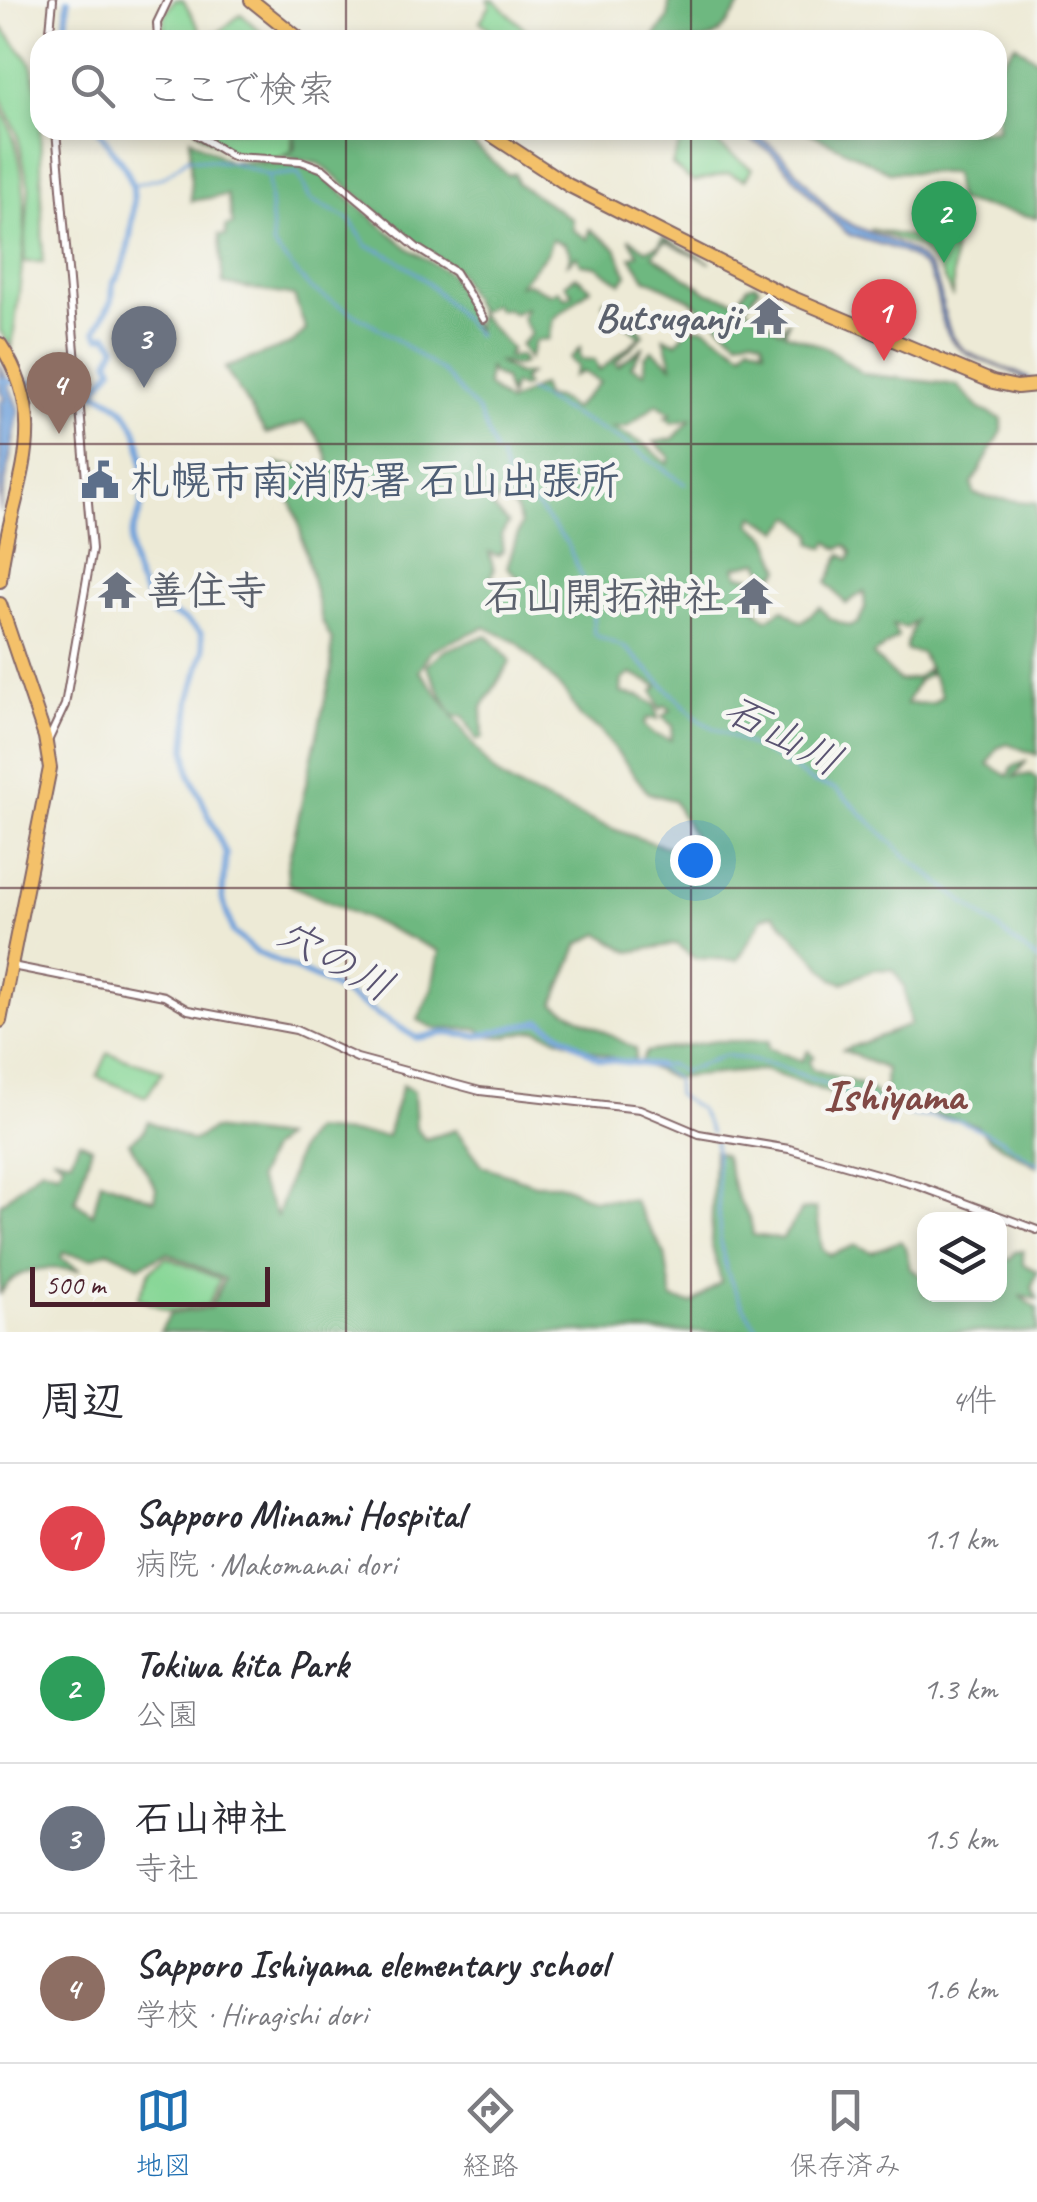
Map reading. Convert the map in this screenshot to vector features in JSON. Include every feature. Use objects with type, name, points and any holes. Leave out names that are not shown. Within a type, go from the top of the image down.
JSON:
[{"type":"highway","points":[[251,0],[288,30]]},
{"type":"highway","points":[[499,140],[568,185],[779,292],[966,372],[1003,385],[1033,386]]},
{"type":"highway","points":[[0,344],[24,392],[29,445],[0,579],[0,595],[28,687]]},
{"type":"highway","points":[[0,604],[47,744],[48,790],[0,1020]]},
{"type":"street","points":[[50,30],[52,0]]},
{"type":"street","points":[[157,30],[168,0]]},
{"type":"street","points":[[47,744],[65,705],[90,577],[91,528],[57,140]]},
{"type":"street","points":[[205,140],[233,157],[315,164],[418,248],[455,272],[484,319]]},
{"type":"street","points":[[12,966],[164,996],[188,1010],[296,1030],[357,1058],[480,1091],[640,1110],[699,1134],[788,1149],[919,1186],[1037,1230]]},
{"type":"green space","points":[[174,0],[183,0],[200,30],[163,30],[165,14]]},
{"type":"green space","points":[[488,0],[494,0],[526,30],[490,30],[480,21],[490,6]]},
{"type":"green space","points":[[669,0],[744,0],[722,30],[659,30],[668,18]]},
{"type":"green space","points":[[241,14],[259,30],[221,30]]},
{"type":"green space","points":[[0,25],[30,62],[30,140],[41,140],[43,262],[24,262],[29,187],[17,133],[0,97]]},
{"type":"green space","points":[[1015,44],[1037,60],[1037,218],[957,201],[953,173],[889,172],[824,140],[1007,140],[1007,54]]},
{"type":"green space","points":[[0,106],[13,134],[24,194],[23,256],[12,348],[0,331]]},
{"type":"green space","points":[[190,140],[228,161],[297,164],[321,174],[408,248],[450,274],[476,330],[478,311],[456,270],[422,249],[320,164],[284,157],[294,149],[294,140],[469,140],[508,175],[515,173],[517,183],[572,219],[573,230],[588,239],[590,229],[616,248],[627,275],[621,283],[596,266],[581,264],[577,256],[568,263],[571,254],[565,244],[552,239],[547,253],[519,285],[528,283],[551,294],[558,290],[566,298],[573,294],[565,284],[576,276],[591,288],[554,319],[549,339],[535,341],[529,359],[520,345],[531,334],[522,318],[526,308],[513,314],[507,309],[497,310],[494,304],[478,313],[511,349],[507,357],[520,356],[524,363],[514,366],[497,361],[517,374],[529,374],[522,380],[526,386],[513,384],[509,398],[504,379],[491,373],[489,366],[487,385],[508,403],[541,385],[545,397],[558,398],[573,409],[600,382],[583,372],[573,376],[578,367],[570,359],[580,348],[580,359],[595,360],[599,371],[640,337],[603,304],[605,299],[629,319],[641,321],[637,326],[644,335],[615,363],[618,366],[644,346],[631,366],[645,373],[645,357],[652,350],[672,365],[664,337],[677,343],[688,327],[705,328],[743,352],[750,343],[764,349],[762,340],[752,336],[738,340],[691,300],[645,278],[631,257],[638,254],[629,238],[647,250],[659,245],[663,237],[711,263],[665,241],[653,255],[709,293],[738,301],[748,286],[756,284],[759,288],[745,307],[781,331],[789,320],[785,333],[828,348],[863,374],[957,385],[980,409],[1002,419],[1002,431],[972,484],[974,494],[1037,503],[1037,755],[1008,744],[997,748],[988,764],[1008,776],[1013,767],[1027,760],[1014,777],[1031,774],[1037,779],[1037,1166],[988,1138],[976,1125],[884,1102],[886,1069],[843,1050],[910,1025],[904,987],[894,970],[875,969],[843,983],[833,979],[774,914],[763,917],[738,960],[694,958],[676,944],[630,952],[600,934],[579,944],[554,1004],[636,1049],[635,1060],[624,1062],[536,1030],[502,1037],[484,1035],[479,1029],[436,1029],[418,1020],[432,988],[439,951],[288,884],[287,867],[331,673],[332,641],[322,621],[297,517],[276,464],[330,470],[322,443],[304,422],[266,434],[225,368],[293,343],[306,330],[294,296],[223,284],[219,235],[226,236],[226,226],[233,225],[227,195],[191,201]],"holes":[[[657,404],[671,414],[665,417],[672,423],[691,419],[673,439],[654,442],[670,457],[668,464],[646,445],[613,428],[627,427]],[[499,500],[515,508],[521,524],[507,567],[520,579],[517,583],[501,584],[491,577],[494,570],[489,552],[498,556],[503,551],[501,535],[508,524],[492,506]],[[754,516],[780,531],[793,516],[813,535],[812,543],[825,548],[828,542],[838,549],[846,545],[852,552],[849,560],[841,554],[827,583],[846,604],[864,591],[865,608],[858,623],[849,626],[829,618],[820,607],[801,622],[783,609],[767,619],[755,609],[763,594],[759,582],[764,579],[738,575],[735,567],[759,562],[765,572],[775,575],[781,569],[768,537],[751,524]],[[915,621],[907,651],[921,653],[942,696],[933,703],[906,704],[918,681],[929,675],[927,670],[917,678],[899,681],[873,655],[898,637],[893,625],[906,628]],[[485,627],[518,643],[567,695],[581,718],[600,730],[648,793],[673,800],[698,845],[695,850],[630,835],[563,809],[497,774],[419,671],[431,650]],[[631,674],[658,686],[653,691],[660,709],[665,705],[671,710],[662,717],[673,726],[671,740],[653,734],[644,724],[648,718],[658,719],[655,705],[640,696],[621,693],[622,680]]]},
{"type":"green space","points":[[210,140],[293,140],[292,151],[269,160],[242,156]]},
{"type":"green space","points":[[681,140],[712,140],[752,169],[745,180],[729,173],[693,182],[672,165]]},
{"type":"green space","points":[[934,226],[953,230],[953,297],[939,269],[918,247],[869,229],[931,241]]},
{"type":"green space","points":[[487,635],[511,661],[482,707],[483,738],[477,740],[463,716],[453,716],[426,665],[445,650]]},
{"type":"green space","points":[[716,1041],[769,1041],[768,1048],[802,1061],[808,1051],[814,1056],[809,1061],[812,1069],[863,1085],[879,1096],[877,1109],[763,1070],[671,1078],[640,1063],[646,1052]]},
{"type":"green space","points":[[108,1053],[163,1071],[146,1097],[97,1077]]},
{"type":"green space","points":[[402,1085],[414,1091],[416,1128],[425,1139],[456,1130],[483,1166],[535,1184],[559,1184],[592,1199],[633,1200],[665,1254],[672,1299],[692,1304],[721,1282],[711,1242],[714,1151],[724,1155],[753,1235],[782,1239],[802,1210],[816,1208],[822,1248],[830,1255],[856,1245],[872,1252],[900,1241],[906,1247],[910,1268],[917,1273],[917,1302],[1007,1302],[1007,1259],[1023,1251],[1023,1264],[1037,1271],[1032,1287],[1037,1299],[1019,1296],[1037,1308],[1037,1332],[160,1332],[170,1314],[210,1308],[224,1279],[167,1253],[140,1266],[109,1251],[92,1258],[63,1253],[61,1258],[81,1270],[46,1268],[25,1273],[0,1295],[0,1204],[41,1168],[58,1172],[63,1163],[52,1156],[71,1160],[79,1141],[92,1147],[75,1201],[93,1214],[101,1180],[154,1200],[156,1188],[129,1142],[143,1132],[148,1121],[192,1141],[212,1129],[283,1138],[270,1149],[257,1179],[277,1216],[298,1150],[312,1130],[387,1136]]},
{"type":"green space","points":[[166,1257],[220,1279],[208,1305],[168,1311],[138,1298],[150,1271]]},
{"type":"water","points":[[751,140],[764,140],[774,148],[837,216],[920,258],[936,279],[947,323],[957,342],[991,363],[964,352],[949,336],[935,287],[917,261],[850,235],[774,154]]},
{"type":"water","points":[[0,363],[19,410],[0,512],[0,401],[5,399],[0,390]]},
{"type":"waterway","name":"穴の川","points":[[66,30],[68,0]]},
{"type":"waterway","name":"穴の川","points":[[92,393],[113,368],[109,360],[116,346],[107,335],[100,337],[96,331],[112,300],[113,282],[123,263],[133,205],[130,177],[106,140]]},
{"type":"waterway","name":"石山川","points":[[132,185],[164,177],[188,158],[233,163],[267,175]]},
{"type":"waterway","points":[[268,176],[298,173],[310,199],[350,220],[367,246],[414,271],[477,335]]},
{"type":"waterway","name":"石山川","points":[[268,176],[273,246],[311,289],[382,330],[444,373],[480,414],[495,453]]},
{"type":"waterway","name":"穴の川","points":[[0,381],[64,385],[90,391],[111,400],[127,414],[138,435],[143,464],[142,502],[131,539],[131,556],[152,605],[185,620],[201,633],[204,650],[190,699],[186,749],[190,774],[226,854],[222,898],[233,932],[256,952],[323,981],[417,1038],[445,1033],[478,1036],[541,1021],[600,1059],[658,1066]]},
{"type":"waterway","points":[[528,391],[629,445],[685,484]]},
{"type":"waterway","name":"石山川","points":[[500,456],[508,483],[537,507],[566,542],[583,578]]},
{"type":"waterway","name":"石山川","points":[[584,585],[592,598],[594,634]]},
{"type":"waterway","name":"石山川","points":[[597,636],[626,648],[700,721],[780,760],[812,782],[836,789],[906,856],[1037,960]]},
{"type":"waterway","name":"穴の川","points":[[658,1066],[670,1065],[683,1072],[725,1055],[778,1066],[907,1115],[960,1121],[1001,1139],[1037,1164]]},
{"type":"waterway","points":[[659,1068],[675,1078],[676,1095],[699,1109],[711,1133]]},
{"type":"waterway","points":[[715,1142],[724,1261],[731,1283],[760,1332]]},
{"type":"place","name":"Tokiwa kita Park","points":[[944,263]]},
{"type":"place","name":"Butsuganji","points":[[769,316]]},
{"type":"place","name":"Sapporo Minami Hospital","points":[[884,361]]},
{"type":"place","name":"石山神社","points":[[144,388]]},
{"type":"place","name":"Sapporo Ishiyama elementary school","points":[[59,434]]},
{"type":"place","name":"札幌市南消防署 石山出張所","points":[[100,480]]},
{"type":"place","name":"善住寺","points":[[117,590]]},
{"type":"place","name":"石山開拓神社","points":[[754,596]]},
{"type":"district","name":"Ishiyama","points":[[894,1094]]}]
